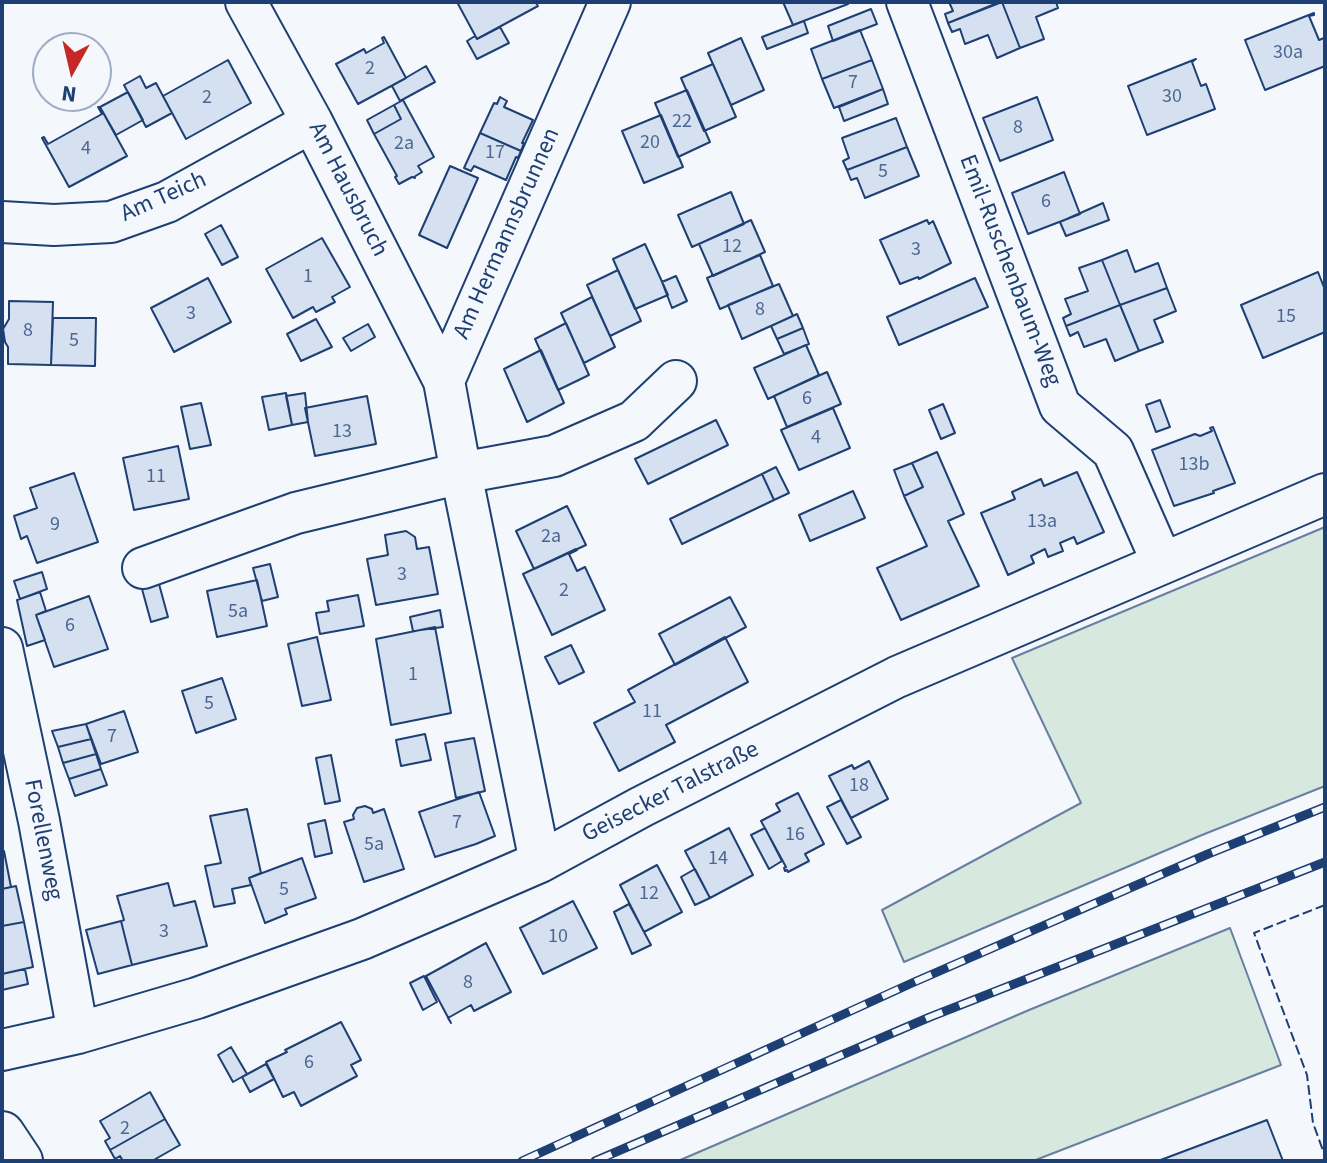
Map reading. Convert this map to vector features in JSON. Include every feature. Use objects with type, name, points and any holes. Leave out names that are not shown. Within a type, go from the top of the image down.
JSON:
[{"type":"main road","points":[[2,1134],[20,1161]]},
{"type":"street","name":"Am Hausbruch","points":[[246,2],[312,122],[444,381]]},
{"type":"street","name":"Am Hermannsbrunnen","points":[[444,381],[610,2]]},
{"type":"street","name":"Emil-Ruschenbaum-Weg","points":[[907,2],[1060,406],[1113,451],[1162,562]]},
{"type":"street","name":"Am Teich","points":[[2,222],[54,225],[111,222],[167,202],[312,122]]},
{"type":"street","points":[[444,381],[540,862]]},
{"type":"street","points":[[143,568],[296,513],[461,473],[554,456],[634,421],[676,381]]},
{"type":"street","name":"Geisecker Talstraße","points":[[2,1050],[78,1033],[197,998],[362,939],[540,862],[897,677],[1325,494]]},
{"type":"street","name":"Forellenweg","points":[[2,648],[39,821],[78,1033]]},
{"type":"shaded area","points":[[1325,527],[1325,786],[904,962],[882,910],[1081,803],[1012,658]]},
{"type":"shaded area","points":[[1230,928],[1281,1065],[1033,1161],[678,1161],[1029,1010]]},
{"type":"building","points":[[457,2],[535,2],[538,6],[477,39]]},
{"type":"building","points":[[783,2],[847,2],[848,4],[793,25]]},
{"type":"building","points":[[949,2],[1000,2],[948,23],[945,14],[953,11]]},
{"type":"building","points":[[1002,2],[1020,48],[997,58],[988,35],[965,44],[960,29],[952,32],[948,23]]},
{"type":"building","points":[[1002,2],[1056,2],[1058,8],[1036,17],[1044,39],[1020,48]]},
{"type":"building","points":[[871,9],[877,24],[833,41],[828,26]]},
{"type":"building","points":[[1314,13],[1309,16],[1319,40],[1324,38],[1325,41],[1325,66],[1265,90],[1245,40]]},
{"type":"building","points":[[804,21],[808,33],[767,49],[762,37]]},
{"type":"building","points":[[500,27],[509,43],[477,59],[467,41]]},
{"type":"building","points":[[860,30],[872,60],[822,79],[811,49]]},
{"type":"building","points":[[384,37],[406,78],[358,104],[336,64],[364,49],[366,53],[384,43]]},
{"type":"building","points":[[741,38],[764,90],[731,105],[708,53]]},
{"type":"building","points":[[1196,59],[1192,62],[1201,86],[1206,84],[1215,109],[1147,135],[1128,86]]},
{"type":"building","points":[[228,60],[251,103],[186,139],[163,96]]},
{"type":"building","points":[[872,60],[883,89],[834,108],[822,79]]},
{"type":"building","points":[[713,64],[736,117],[704,131],[681,78]]},
{"type":"building","points":[[426,66],[435,82],[400,101],[392,86]]},
{"type":"building","points":[[140,76],[146,88],[156,83],[172,113],[146,127],[124,85]]},
{"type":"building","points":[[883,89],[888,104],[844,121],[839,107]]},
{"type":"building","points":[[687,90],[710,142],[678,157],[655,103]]},
{"type":"building","points":[[128,92],[143,120],[116,135],[103,112],[112,112],[112,101]]},
{"type":"building","points":[[500,97],[507,101],[504,107],[533,120],[521,151],[480,133]]},
{"type":"building","points":[[1037,97],[1053,140],[1000,161],[983,118]]},
{"type":"building","points":[[403,100],[434,157],[418,166],[422,172],[415,178],[399,184],[374,134],[401,119],[394,105]]},
{"type":"building","points":[[394,105],[401,119],[374,134],[367,120]]},
{"type":"building","points":[[102,114],[127,156],[69,187],[42,138],[48,144]]},
{"type":"building","points":[[661,115],[683,167],[644,183],[622,131]]},
{"type":"building","points":[[896,118],[907,147],[847,170],[843,161],[849,158],[842,138]]},
{"type":"building","points":[[480,133],[521,151],[506,180],[474,166],[471,171],[464,168]]},
{"type":"building","points":[[907,147],[919,176],[865,198],[857,178],[851,180],[847,170]]},
{"type":"building","points":[[450,166],[478,178],[447,248],[419,235]]},
{"type":"building","points":[[1064,172],[1080,214],[1028,234],[1012,193]]},
{"type":"building","points":[[731,192],[744,224],[692,247],[678,215]]},
{"type":"building","points":[[1103,203],[1109,220],[1066,236],[1060,222]]},
{"type":"building","points":[[751,220],[765,252],[713,276],[699,244]]},
{"type":"building","points":[[927,220],[929,224],[933,221],[951,263],[919,279],[900,284],[880,240]]},
{"type":"building","points":[[221,225],[238,257],[222,265],[205,234]]},
{"type":"building","points":[[322,238],[350,287],[332,297],[335,302],[316,312],[313,307],[293,318],[266,269]]},
{"type":"building","points":[[645,244],[668,295],[635,309],[613,259]]},
{"type":"building","points":[[1127,250],[1135,272],[1158,263],[1167,288],[1120,305],[1102,260]]},
{"type":"building","points":[[760,255],[773,286],[720,309],[707,278]]},
{"type":"building","points":[[1102,260],[1120,305],[1066,326],[1063,318],[1071,314],[1065,299],[1088,291],[1079,268]]},
{"type":"building","points":[[618,270],[641,321],[610,336],[587,285]]},
{"type":"building","points":[[1318,272],[1325,290],[1325,332],[1263,358],[1241,305]]},
{"type":"building","points":[[676,276],[687,301],[672,308],[662,282]]},
{"type":"building","points":[[208,278],[231,322],[174,352],[151,308]]},
{"type":"building","points":[[975,278],[988,307],[899,345],[887,317]]},
{"type":"building","points":[[779,284],[793,316],[742,339],[728,305]]},
{"type":"building","points":[[1167,288],[1176,311],[1154,320],[1163,342],[1139,351],[1120,305]]},
{"type":"building","points":[[592,297],[615,347],[584,363],[561,313]]},
{"type":"building","points":[[9,301],[53,302],[51,365],[8,364],[8,347],[3,329],[9,319]]},
{"type":"building","points":[[1120,305],[1139,351],[1115,361],[1106,339],[1084,347],[1078,332],[1070,336],[1066,326]]},
{"type":"building","points":[[797,314],[803,328],[777,339],[771,326]]},
{"type":"building","points":[[53,318],[96,318],[95,366],[51,365]]},
{"type":"building","points":[[316,319],[332,347],[301,361],[287,334]]},
{"type":"building","points":[[566,323],[589,375],[558,390],[535,339]]},
{"type":"building","points":[[368,324],[375,337],[351,351],[343,338]]},
{"type":"building","points":[[803,328],[809,344],[784,354],[777,339]]},
{"type":"building","points":[[806,345],[819,375],[768,399],[754,368]]},
{"type":"building","points":[[541,350],[564,403],[527,422],[504,369]]},
{"type":"building","points":[[827,372],[841,404],[787,427],[774,396]]},
{"type":"building","points":[[286,393],[292,425],[269,430],[262,397]]},
{"type":"building","points":[[305,393],[308,422],[292,425],[286,396]]},
{"type":"building","points":[[367,396],[376,444],[315,456],[305,408]]},
{"type":"building","points":[[1160,400],[1170,427],[1156,432],[1146,405]]},
{"type":"building","points":[[201,403],[211,445],[190,449],[181,407]]},
{"type":"building","points":[[943,404],[955,433],[941,439],[929,410]]},
{"type":"building","points":[[833,408],[850,448],[799,470],[781,430]]},
{"type":"building","points":[[716,420],[728,445],[648,484],[635,459]]},
{"type":"building","points":[[1213,427],[1235,483],[1174,506],[1152,450],[1195,434],[1200,436],[1212,431],[1210,428]]},
{"type":"building","points":[[178,446],[189,499],[134,510],[123,458]]},
{"type":"building","points":[[937,452],[964,514],[948,521],[979,586],[901,620],[877,568],[927,546],[904,496],[923,487],[912,463]]},
{"type":"building","points":[[912,463],[923,487],[904,496],[894,470]]},
{"type":"building","points":[[776,467],[789,493],[774,500],[762,474]]},
{"type":"building","points":[[1077,472],[1104,532],[1077,544],[1074,537],[1060,543],[1063,551],[1048,557],[1045,549],[1031,556],[1034,563],[1008,575],[981,513],[1015,499],[1012,492],[1041,479],[1044,486]]},
{"type":"building","points":[[74,473],[98,542],[37,563],[27,536],[21,539],[14,516],[37,508],[30,488]]},
{"type":"building","points":[[762,474],[774,500],[682,544],[670,519]]},
{"type":"building","points":[[853,491],[865,518],[810,541],[799,515]]},
{"type":"building","points":[[567,506],[586,545],[534,569],[516,531]]},
{"type":"building","points":[[406,531],[415,537],[417,549],[429,547],[438,594],[376,605],[367,559],[388,555],[385,535]]},
{"type":"building","points":[[576,549],[569,554],[577,571],[585,567],[605,610],[552,635],[523,574]]},
{"type":"building","points":[[270,564],[278,597],[262,601],[253,568]]},
{"type":"building","points":[[42,572],[47,589],[20,599],[14,581]]},
{"type":"building","points":[[257,580],[267,626],[217,637],[207,591]]},
{"type":"building","points":[[159,584],[168,617],[151,622],[142,589]]},
{"type":"building","points":[[40,592],[46,611],[36,615],[45,640],[27,646],[17,600]]},
{"type":"building","points":[[358,595],[364,626],[320,634],[316,613],[329,611],[327,601]]},
{"type":"building","points":[[89,596],[108,649],[54,667],[36,615]]},
{"type":"building","points":[[730,597],[746,627],[675,665],[659,634]]},
{"type":"building","points":[[440,610],[443,627],[413,631],[410,617]]},
{"type":"building","points":[[435,627],[451,713],[391,725],[376,639]]},
{"type":"building","points":[[317,637],[331,700],[302,706],[288,644]]},
{"type":"building","points":[[725,637],[748,682],[666,725],[675,742],[619,771],[594,723],[635,702],[628,690]]},
{"type":"building","points":[[571,645],[584,672],[559,684],[545,657]]},
{"type":"building","points":[[222,678],[236,719],[196,733],[182,691]]},
{"type":"building","points":[[124,711],[138,752],[101,764],[86,724]]},
{"type":"building","points":[[86,724],[91,739],[58,747],[52,731]]},
{"type":"building","points":[[425,734],[431,760],[401,766],[396,740]]},
{"type":"building","points":[[474,738],[485,791],[456,798],[445,743]]},
{"type":"building","points":[[91,739],[96,754],[63,763],[58,747]]},
{"type":"building","points":[[96,754],[101,769],[69,779],[63,763]]},
{"type":"building","points":[[331,755],[340,801],[325,804],[316,758]]},
{"type":"building","points":[[869,761],[888,799],[851,818],[829,776]]},
{"type":"building","points":[[101,769],[107,785],[75,796],[69,779]]},
{"type":"building","points":[[479,792],[495,836],[435,857],[419,812]]},
{"type":"building","points":[[798,793],[824,844],[805,854],[809,861],[788,872],[761,821],[780,811],[776,804]]},
{"type":"building","points":[[841,800],[861,837],[847,844],[827,807]]},
{"type":"building","points":[[365,806],[373,813],[384,809],[404,869],[364,882],[344,822],[354,819],[357,808]]},
{"type":"building","points":[[247,809],[261,873],[249,878],[251,885],[232,889],[235,903],[214,907],[205,866],[221,863],[210,816]]},
{"type":"building","points":[[325,820],[332,853],[315,857],[308,824]]},
{"type":"building","points":[[729,828],[753,875],[710,898],[685,851]]},
{"type":"building","points":[[765,828],[782,861],[769,869],[751,835]]},
{"type":"building","points":[[2,852],[11,887],[2,889]]},
{"type":"building","points":[[302,858],[316,898],[285,909],[287,914],[265,923],[249,878]]},
{"type":"building","points":[[657,865],[682,912],[644,932],[620,885]]},
{"type":"building","points":[[695,869],[710,898],[695,905],[681,877]]},
{"type":"building","points":[[168,883],[174,906],[195,901],[207,946],[132,965],[117,896]]},
{"type":"building","points":[[16,886],[24,922],[2,926],[2,889]]},
{"type":"building","points":[[573,901],[597,948],[543,974],[520,928]]},
{"type":"building","points":[[629,904],[651,945],[632,954],[614,912]]},
{"type":"building","points":[[121,921],[132,965],[98,974],[86,930]]},
{"type":"building","points":[[24,922],[33,967],[2,974],[2,926]]},
{"type":"building","points":[[486,943],[511,992],[474,1011],[471,1005],[448,1018],[426,976]]},
{"type":"building","points":[[25,969],[28,984],[2,990],[2,974]]},
{"type":"building","points":[[424,976],[437,1002],[423,1010],[410,983]]},
{"type":"building","points":[[341,1022],[361,1060],[351,1065],[357,1076],[301,1106],[294,1092],[283,1097],[266,1062]]},
{"type":"building","points":[[231,1047],[247,1074],[233,1082],[218,1055]]},
{"type":"building","points":[[266,1064],[274,1079],[250,1092],[242,1077]]},
{"type":"building","points":[[150,1092],[165,1119],[110,1150],[105,1141],[110,1138],[100,1121]]},
{"type":"building","points":[[165,1119],[180,1145],[152,1161],[123,1161],[120,1156],[115,1159],[110,1150]]},
{"type":"building","points":[[1267,1120],[1283,1161],[1158,1161]]},
{"type":"railway","points":[[522,1161],[912,983],[1208,854],[1325,807]]},
{"type":"railway","points":[[595,1161],[930,1017],[1325,862]]},
{"type":"fence","points":[[1325,905],[1254,933],[1307,1075],[1313,1123],[1325,1156]]}]
